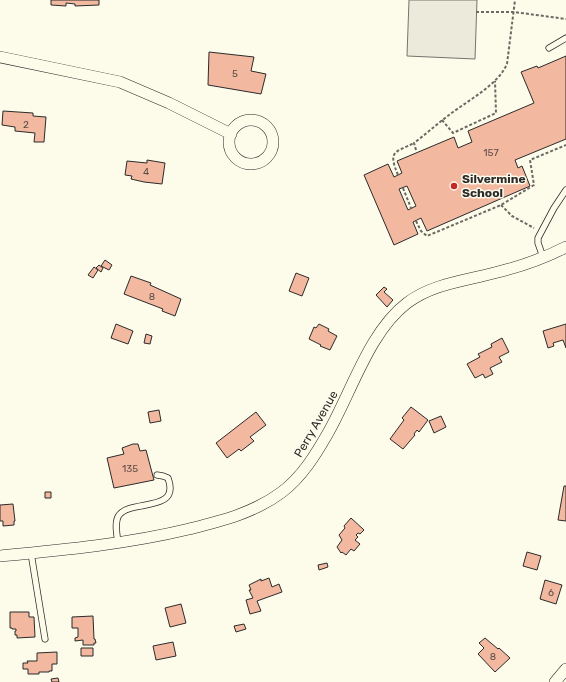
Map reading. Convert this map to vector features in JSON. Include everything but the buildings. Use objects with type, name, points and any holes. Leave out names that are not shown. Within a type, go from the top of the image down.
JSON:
[{"type":"street","points":[[0,57],[120,82],[169,103],[231,134]]},
{"type":"street","name":"Perry Avenue","points":[[0,556],[118,543],[178,532],[225,520],[256,508],[276,496],[296,479],[318,449],[335,421],[377,336],[386,322],[399,310],[420,294],[436,287],[506,270],[543,258],[566,247]]},
{"type":"street","points":[[555,682],[566,669]]},
{"type":"lane","points":[[548,48],[566,38]]},
{"type":"lane","points":[[543,258],[538,243],[538,238],[550,214],[566,190]]},
{"type":"lane","points":[[118,543],[117,529],[120,514],[129,509],[157,502],[168,496],[171,489],[168,478],[157,475]]},
{"type":"lane","points":[[31,553],[45,640]]},
{"type":"path","points":[[398,175],[392,162],[396,151],[414,143],[494,81],[504,71],[507,64],[515,0]]},
{"type":"path","points":[[476,12],[514,12],[566,19]]},
{"type":"path","points":[[442,120],[453,133],[496,113],[494,81]]},
{"type":"path","points":[[414,143],[416,150]]},
{"type":"path","points":[[416,221],[421,231],[427,236],[501,205],[534,185],[530,160],[566,145]]},
{"type":"path","points":[[403,188],[411,208]]},
{"type":"path","points":[[501,205],[512,216],[530,227]]},
{"type":"shaded area","points":[[409,0],[477,0],[475,59],[407,56]]},
{"type":"place","name":"Silvermine School","points":[[454,186]]}]
